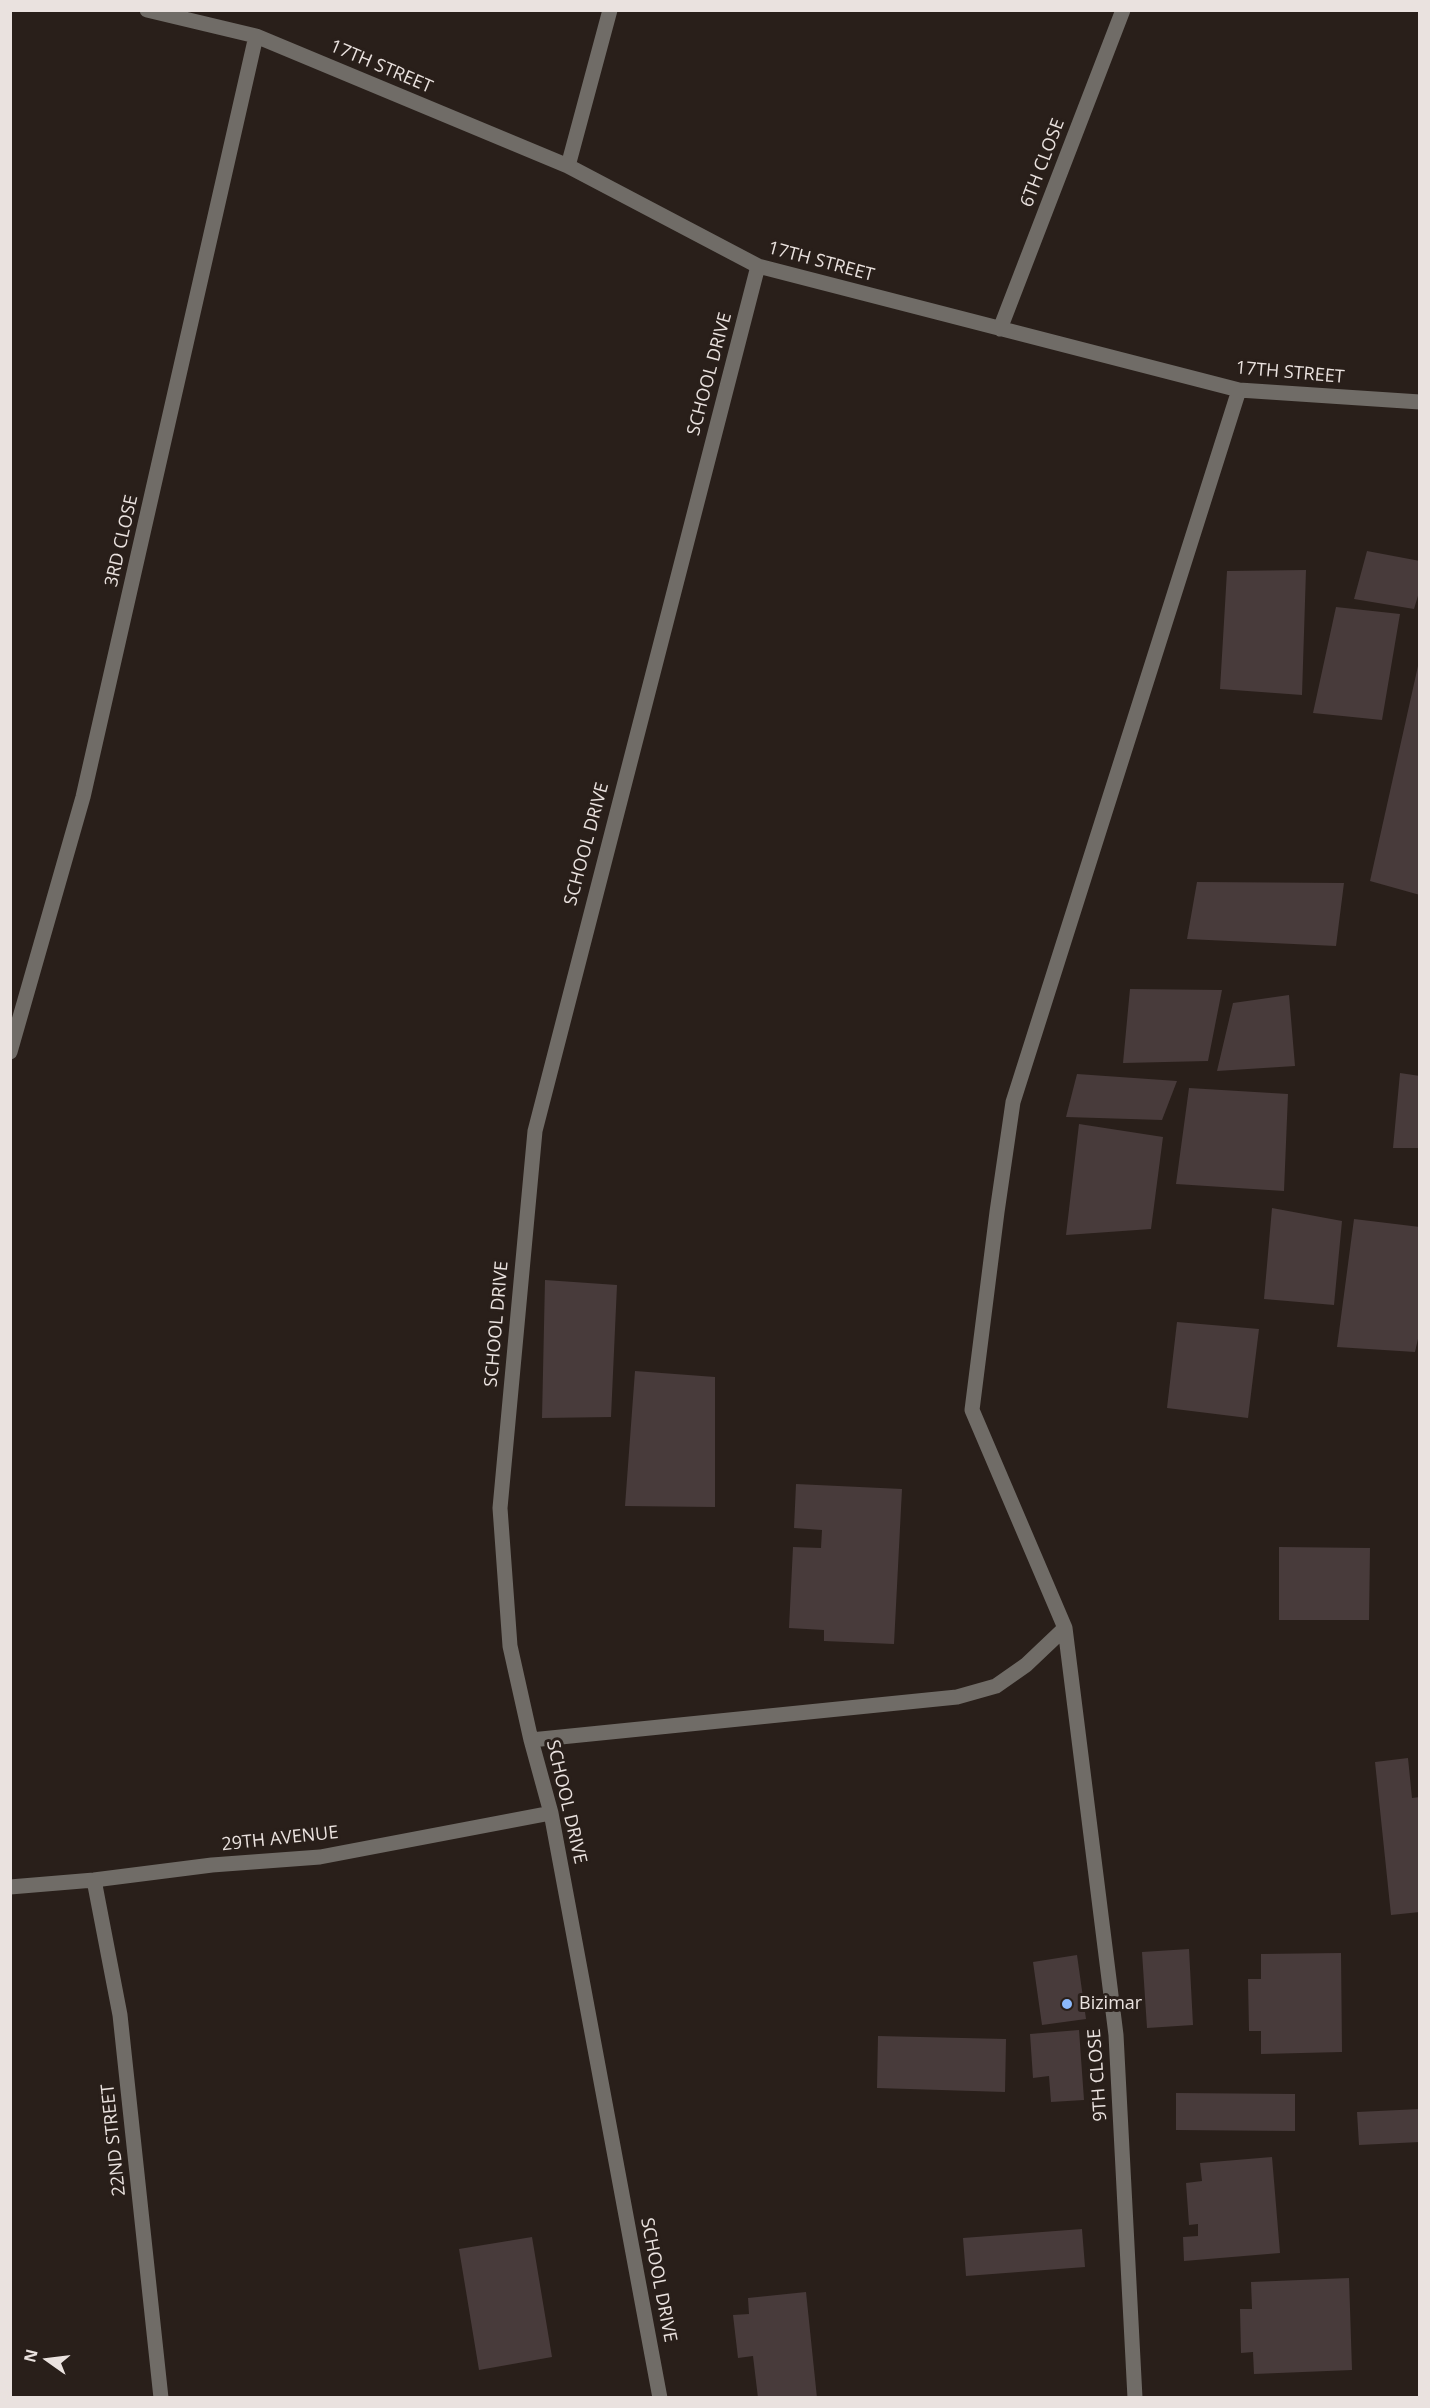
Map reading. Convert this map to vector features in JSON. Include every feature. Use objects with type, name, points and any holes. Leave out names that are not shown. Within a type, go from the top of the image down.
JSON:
[{"type":"street","name":"17TH STREET","points":[[147,10],[256,36],[568,166],[758,266],[1239,390],[1419,402]]},
{"type":"street","points":[[568,166],[610,10]]},
{"type":"street","name":"6TH CLOSE","points":[[1000,329],[1123,10]]},
{"type":"street","name":"3RD CLOSE","points":[[10,1052],[83,796],[256,36]]},
{"type":"street","name":"SCHOOL DRIVE","points":[[660,2397],[551,1814],[531,1740],[510,1646],[500,1508],[535,1131],[758,266]]},
{"type":"street","name":"9TH CLOSE","points":[[1135,2397],[1116,2035],[1065,1628],[972,1410],[997,1212],[1014,1102],[1239,390]]},
{"type":"street","points":[[531,1740],[957,1697],[996,1686],[1026,1665],[1065,1628]]},
{"type":"street","name":"29TH AVENUE","points":[[10,1887],[94,1880],[212,1865],[320,1857],[551,1814]]},
{"type":"street","name":"22ND STREET","points":[[94,1880],[120,2015],[161,2397]]},
{"type":"building","points":[[1367,551],[1420,561],[1420,589],[1414,609],[1354,599]]},
{"type":"building","points":[[1306,570],[1302,695],[1220,689],[1227,571]]},
{"type":"building","points":[[1336,607],[1400,614],[1382,720],[1313,713]]},
{"type":"building","points":[[1420,657],[1420,895],[1370,881]]},
{"type":"building","points":[[1197,882],[1344,883],[1336,946],[1187,939]]},
{"type":"building","points":[[1130,989],[1222,990],[1208,1061],[1123,1063]]},
{"type":"building","points":[[1289,995],[1295,1066],[1217,1071],[1233,1003]]},
{"type":"building","points":[[1400,1073],[1420,1076],[1420,1148],[1393,1148]]},
{"type":"building","points":[[1077,1074],[1177,1081],[1162,1120],[1066,1117]]},
{"type":"building","points":[[1189,1088],[1288,1094],[1284,1191],[1176,1184]]},
{"type":"building","points":[[1079,1124],[1163,1137],[1151,1229],[1066,1235]]},
{"type":"building","points":[[1272,1208],[1342,1221],[1334,1305],[1264,1299]]},
{"type":"building","points":[[1354,1219],[1420,1227],[1420,1330],[1415,1352],[1337,1347]]},
{"type":"building","points":[[545,1280],[617,1285],[611,1417],[542,1418]]},
{"type":"building","points":[[1177,1322],[1259,1329],[1248,1418],[1167,1408]]},
{"type":"building","points":[[635,1371],[715,1377],[715,1507],[625,1506]]},
{"type":"building","points":[[796,1484],[902,1489],[894,1644],[824,1641],[824,1630],[789,1628],[793,1547],[821,1548],[822,1530],[794,1528]]},
{"type":"building","points":[[1279,1547],[1370,1548],[1369,1620],[1279,1620]]},
{"type":"building","points":[[1408,1758],[1412,1798],[1420,1797],[1420,1912],[1391,1915],[1375,1762]]},
{"type":"building","points":[[1189,1949],[1193,2025],[1147,2028],[1142,1952]]},
{"type":"building","points":[[1341,1953],[1342,2052],[1261,2054],[1261,2031],[1249,2031],[1248,1979],[1261,1979],[1261,1954]]},
{"type":"building","points":[[1077,1955],[1086,2019],[1042,2025],[1033,1962]]},
{"type":"building","points":[[1079,2030],[1084,2100],[1051,2102],[1049,2076],[1033,2078],[1030,2034]]},
{"type":"building","points":[[878,2036],[1006,2039],[1005,2092],[877,2088]]},
{"type":"building","points":[[1176,2093],[1295,2094],[1295,2131],[1176,2130]]},
{"type":"building","points":[[1420,2109],[1420,2142],[1359,2145],[1357,2112]]},
{"type":"building","points":[[1272,2157],[1280,2253],[1184,2261],[1183,2237],[1198,2236],[1198,2224],[1189,2225],[1186,2183],[1202,2181],[1200,2163]]},
{"type":"building","points":[[1082,2229],[1085,2267],[966,2276],[963,2238]]},
{"type":"building","points":[[532,2237],[552,2357],[479,2370],[459,2249]]},
{"type":"building","points":[[1349,2278],[1352,2370],[1254,2374],[1253,2352],[1241,2353],[1240,2309],[1252,2309],[1251,2282]]},
{"type":"building","points":[[806,2292],[817,2398],[758,2398],[753,2356],[738,2358],[733,2315],[749,2314],[748,2298]]},
{"type":"place","name":"Bizimar","points":[[1067,2004]]}]
